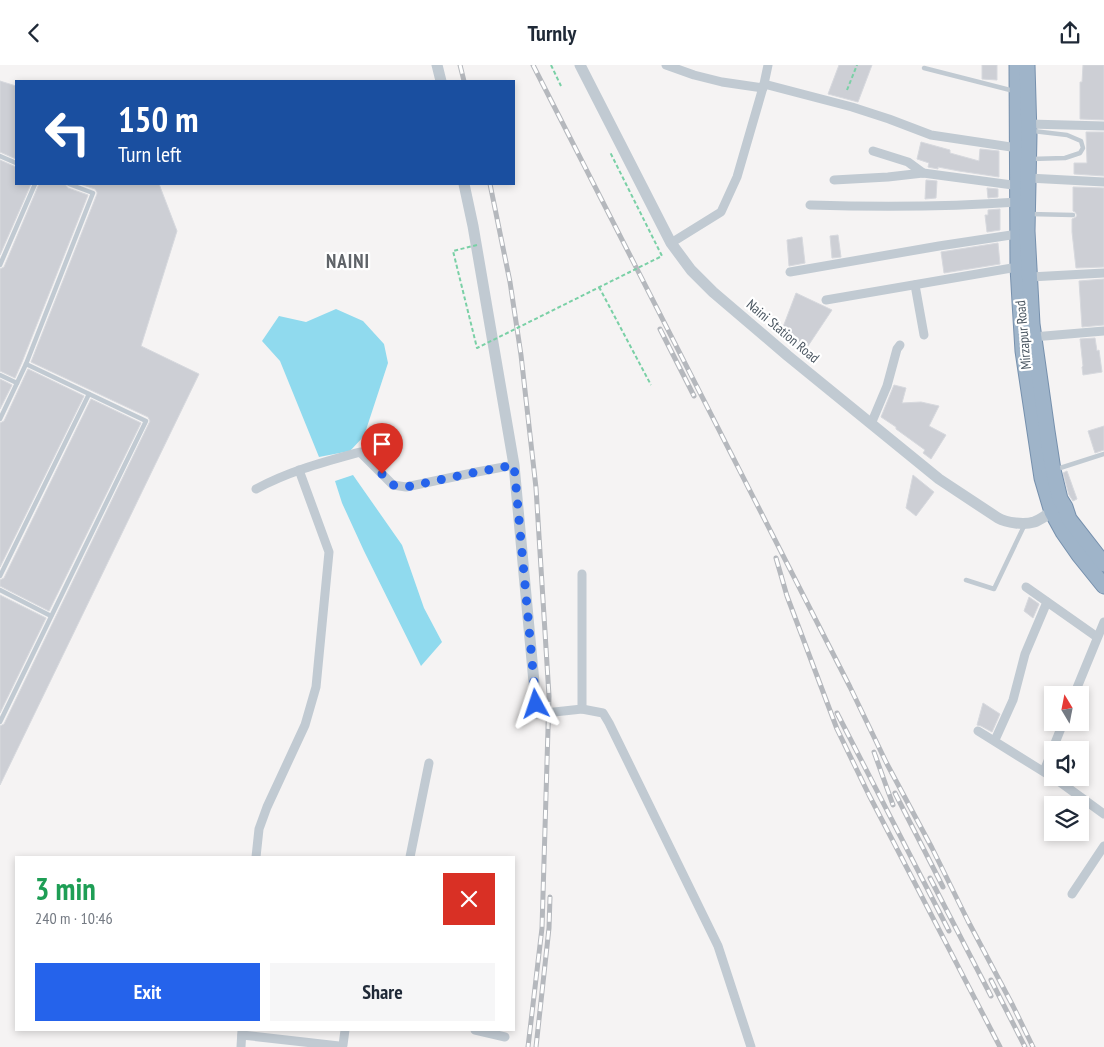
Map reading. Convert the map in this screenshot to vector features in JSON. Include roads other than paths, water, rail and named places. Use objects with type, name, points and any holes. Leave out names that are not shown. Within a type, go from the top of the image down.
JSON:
[{"type":"highway","name":"Mirzapur Road","points":[[1016,65],[1028,214],[1033,337],[1053,470],[1060,499],[1057,509]]},
{"type":"highway","name":"Mirzapur Road","points":[[1023,153],[1029,127],[1027,65]]},
{"type":"highway","name":"Mirzapur Road","points":[[1025,183],[1018,201],[1018,267],[1028,387],[1042,478],[1057,509],[1063,532],[1104,586]]},
{"type":"highway","name":"Mirzapur Road","points":[[1057,509],[1099,548],[1104,564]]},
{"type":"street","points":[[437,65],[441,80]]},
{"type":"street","name":"Naini Station Road","points":[[580,65],[671,243],[691,270],[713,292],[939,479],[1004,522],[1034,522],[1057,509]]},
{"type":"street","points":[[666,65],[694,75],[764,86],[852,107],[931,135],[1023,153]]},
{"type":"street","points":[[671,243],[721,212],[737,177],[764,86],[765,66]]},
{"type":"street","points":[[1029,127],[1104,126]]},
{"type":"street","points":[[873,151],[908,162],[924,173]]},
{"type":"street","points":[[834,180],[924,173],[1025,183],[1104,182]]},
{"type":"street","points":[[464,185],[477,245],[514,465],[536,714],[582,709],[603,713],[718,946],[751,1047]]},
{"type":"street","points":[[810,205],[916,206],[1018,201]]},
{"type":"street","points":[[790,272],[1018,234]]},
{"type":"street","points":[[826,300],[1018,267]]},
{"type":"street","points":[[1030,277],[1104,273]]},
{"type":"street","points":[[915,285],[924,335]]},
{"type":"street","points":[[1033,337],[1104,331]]},
{"type":"street","points":[[871,424],[887,386],[897,349],[900,345]]},
{"type":"street","points":[[256,489],[299,470],[360,452],[393,485],[406,487],[514,465]]},
{"type":"street","points":[[256,856],[259,829],[267,807],[305,725],[316,687],[329,552],[299,470]]},
{"type":"street","points":[[582,574],[582,709]]},
{"type":"street","points":[[1026,587],[1097,637]]},
{"type":"street","points":[[995,740],[1013,700],[1025,654],[1047,602]]},
{"type":"street","points":[[1078,686],[1104,622]]},
{"type":"street","points":[[978,731],[1044,771]]},
{"type":"street","points":[[410,856],[429,763]]},
{"type":"street","points":[[1067,786],[1103,810]]},
{"type":"street","points":[[1072,894],[1104,846]]},
{"type":"street","points":[[241,1047],[242,1033],[339,1046],[343,1045],[344,1031]]},
{"type":"street","points":[[479,1031],[505,1037]]},
{"type":"lane","points":[[924,68],[1018,92]]},
{"type":"lane","points":[[1023,153],[1065,158],[1080,153],[1083,148],[1082,141],[1067,135],[1029,127]]},
{"type":"lane","points":[[0,156],[15,163]]},
{"type":"lane","points":[[0,265],[35,185]]},
{"type":"lane","points":[[0,419],[26,364],[93,193],[72,185]]},
{"type":"lane","points":[[1028,214],[1073,215]]},
{"type":"lane","points":[[0,722],[146,421],[26,364]]},
{"type":"lane","points":[[0,375],[18,383]]},
{"type":"lane","points":[[0,576],[89,394]]},
{"type":"lane","points":[[1053,470],[1104,454]]},
{"type":"lane","points":[[966,579],[994,589],[1026,523]]},
{"type":"lane","points":[[0,589],[51,617]]},
{"type":"water","points":[[336,309],[363,321],[384,344],[388,363],[364,436],[350,451],[319,457],[280,361],[262,341],[279,316],[306,322]]},
{"type":"water","points":[[353,475],[402,545],[424,608],[442,642],[421,666],[342,503],[335,481]]},
{"type":"railway","points":[[460,65],[464,80]]},
{"type":"railway","points":[[533,65],[850,687],[887,764],[1033,1047]]},
{"type":"railway","points":[[490,185],[510,282],[521,355],[536,488],[549,696],[542,928],[528,1047]]},
{"type":"railway","points":[[660,329],[694,396]]},
{"type":"railway","points":[[776,558],[787,596],[837,729],[869,795],[1000,1047]]},
{"type":"railway","points":[[837,713],[949,931]]},
{"type":"railway","points":[[874,752],[893,805]]},
{"type":"railway","points":[[895,793],[943,887]]},
{"type":"railway","points":[[930,878],[991,996]]},
{"type":"railway","points":[[536,1047],[549,928],[550,897]]},
{"type":"railway","points":[[991,980],[1025,1047]]},
{"type":"district","name":"NAINI","points":[[348,261]]}]
